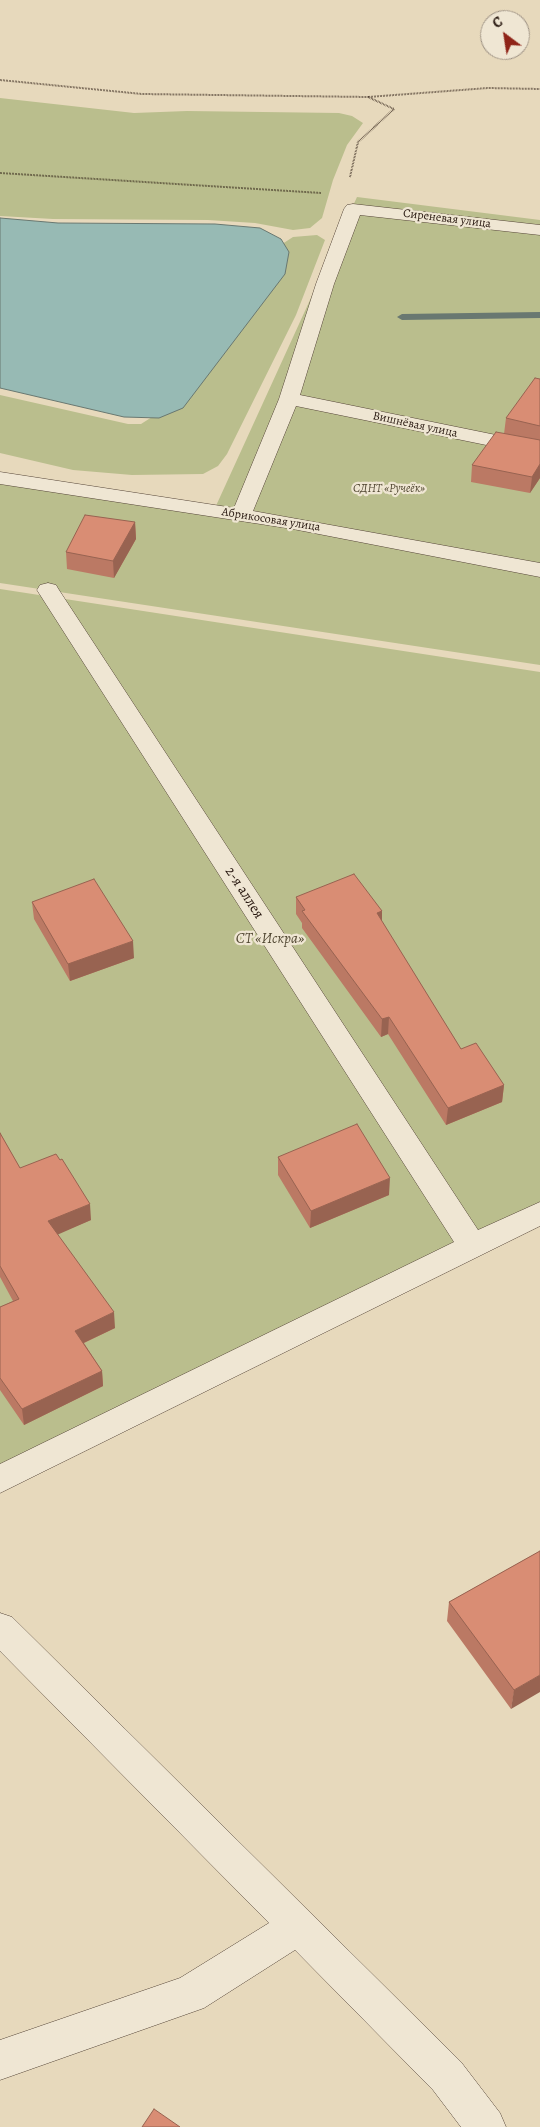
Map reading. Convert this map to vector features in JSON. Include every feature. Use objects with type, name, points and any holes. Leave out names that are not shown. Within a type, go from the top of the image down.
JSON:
[{"type":"street","name":"Сиреневая улица","points":[[349,202],[540,230]]},
{"type":"street","points":[[241,515],[290,399],[349,202]]},
{"type":"street","name":"Вишнёвая улица","points":[[290,399],[540,450]]},
{"type":"street","name":"Абрикосовая улица","points":[[0,478],[293,522],[540,570]]},
{"type":"street","name":"2-я аллея","points":[[48,590],[473,1246]]},
{"type":"street","points":[[0,1479],[540,1213]]},
{"type":"street","points":[[0,1628],[447,2076],[486,2127]]},
{"type":"street","points":[[0,2060],[190,1994],[298,1927]]},
{"type":"path","points":[[0,80],[142,94],[368,97],[488,88],[540,89]]},
{"type":"path","points":[[0,173],[349,202],[358,142],[394,109],[368,97]]},
{"type":"green space","points":[[0,98],[134,113],[187,111],[339,113],[352,116],[363,123],[347,145],[333,180],[322,218],[310,228],[293,230],[255,223],[208,220],[53,219],[0,216]]},
{"type":"green space","name":"СДНТ «Ручеёк»","points":[[357,197],[540,220],[540,665],[0,583],[0,476],[215,508]]},
{"type":"green space","points":[[317,235],[325,240],[296,315],[227,454],[218,466],[203,474],[132,475],[73,470],[0,453],[0,395],[128,424],[141,424],[163,410],[276,248],[293,237]]},
{"type":"green space","name":"СТ «Искра»","points":[[0,589],[540,672],[540,1205],[0,1479]]},
{"type":"water","points":[[0,218],[58,223],[215,224],[260,228],[281,239],[289,252],[285,274],[183,408],[159,418],[124,417],[0,388]]},
{"type":"building","points":[[535,378],[540,379],[540,426],[506,418]]},
{"type":"building","points":[[496,432],[540,440],[540,464],[532,477],[472,465]]},
{"type":"building","points":[[85,515],[135,522],[113,561],[66,552]]},
{"type":"building","points":[[354,874],[382,911],[377,913],[461,1049],[476,1043],[504,1085],[448,1108],[389,1017],[382,1019],[302,911],[305,910],[296,897]]},
{"type":"building","points":[[94,879],[133,941],[68,964],[32,902]]},
{"type":"building","points":[[357,1124],[390,1178],[311,1211],[278,1157]]},
{"type":"building","points":[[0,1133],[20,1168],[56,1154],[60,1160],[62,1159],[90,1204],[48,1221],[114,1312],[75,1331],[102,1371],[22,1409],[0,1378],[0,1307],[19,1299],[0,1266]]},
{"type":"building","points":[[540,1551],[540,1675],[514,1690],[449,1602]]},
{"type":"building","points":[[154,2109],[180,2127],[142,2127]]},
{"type":"waterway","points":[[402,317],[540,315]]}]
